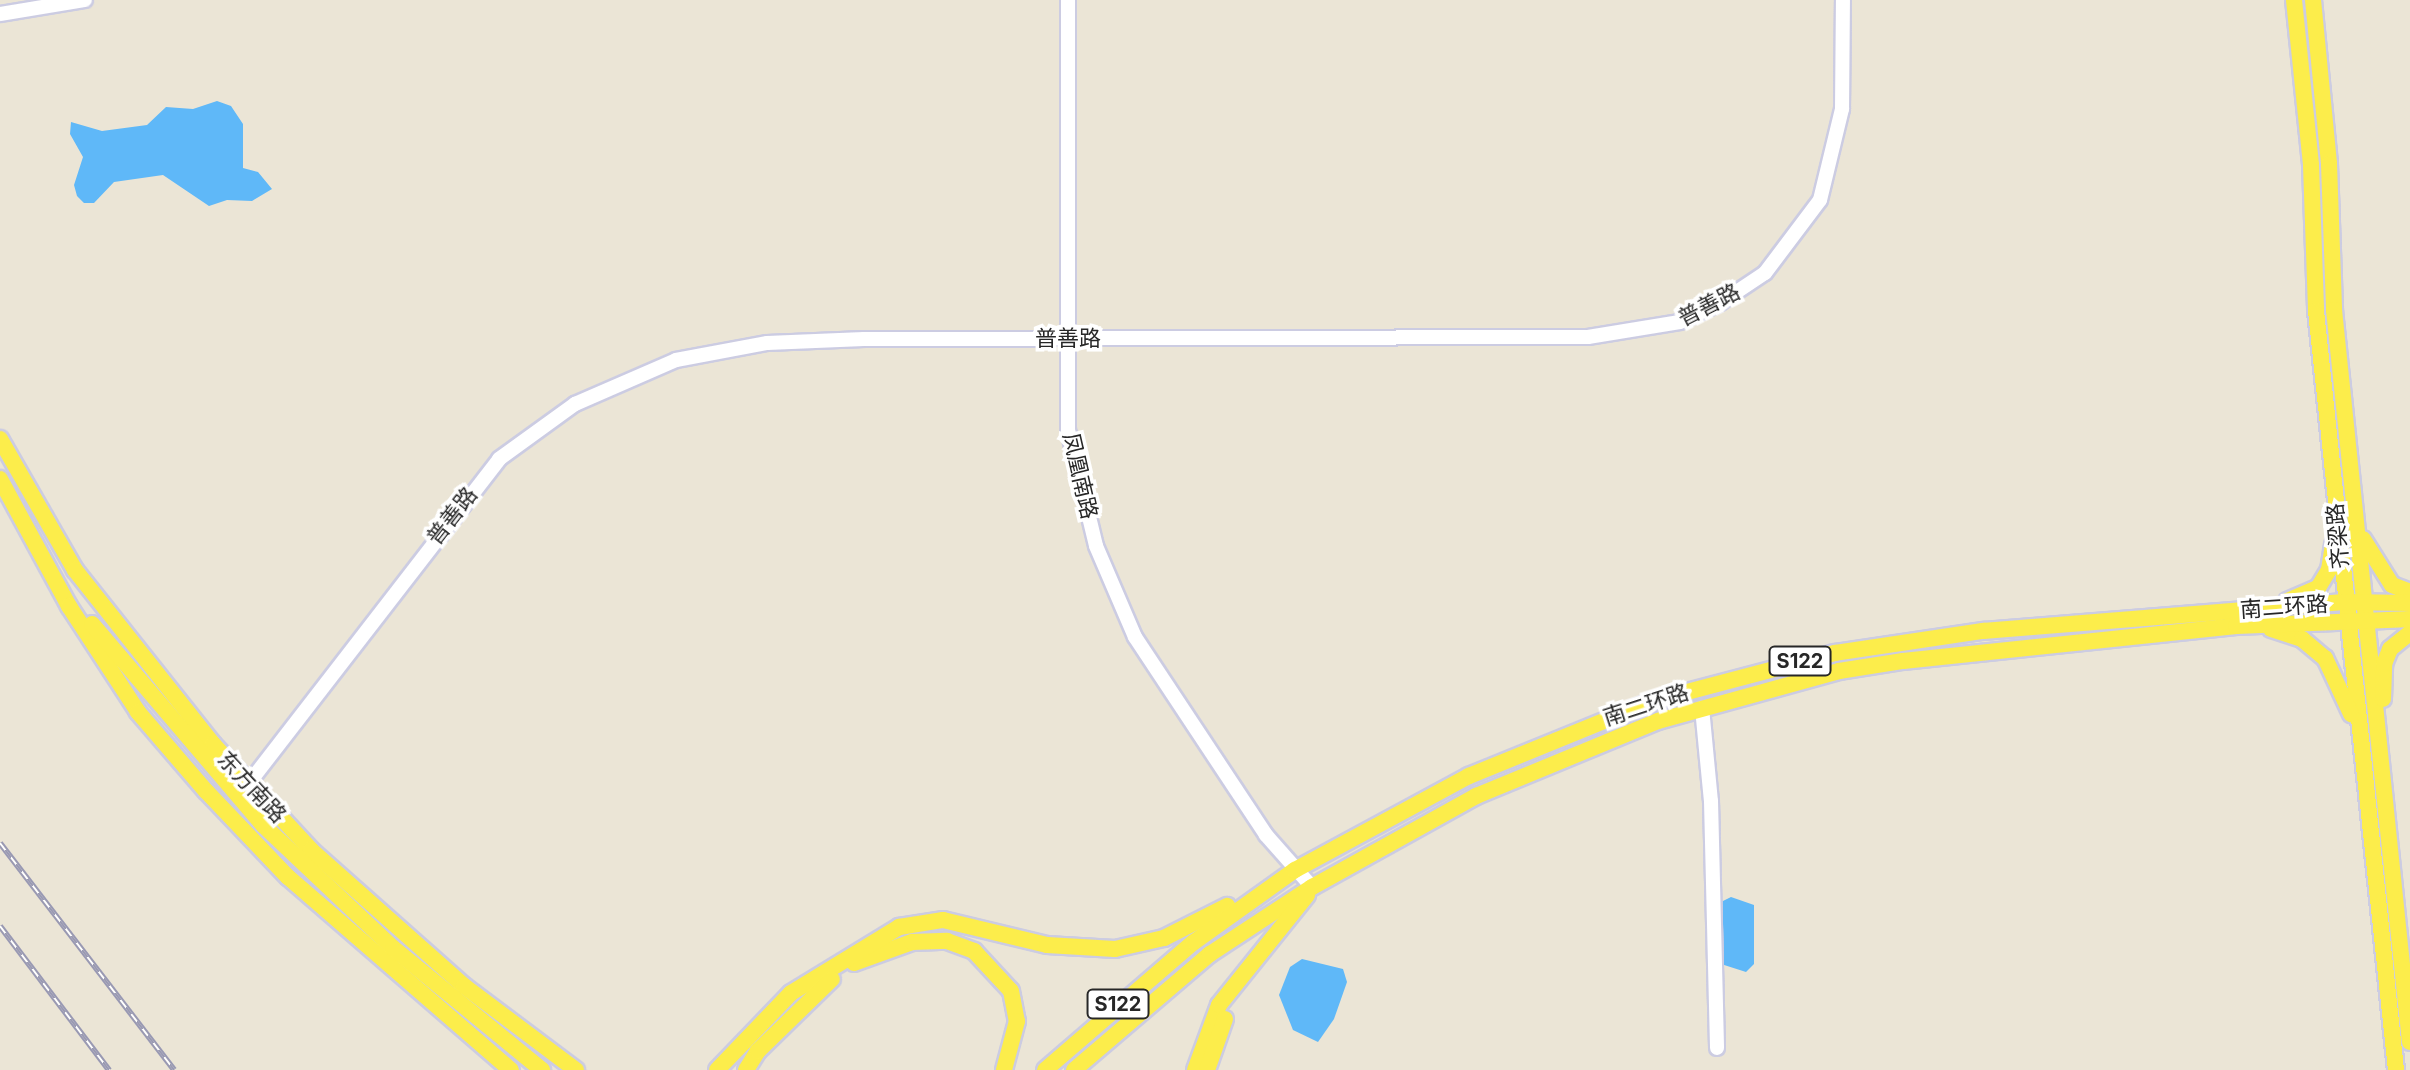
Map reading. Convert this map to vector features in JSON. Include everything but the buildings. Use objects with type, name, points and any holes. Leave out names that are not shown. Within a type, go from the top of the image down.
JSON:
[{"type":"main road","name":"齐梁路","points":[[2294,0],[2336,522],[2396,1070]]},
{"type":"main road","name":"齐梁路","points":[[2313,0],[2329,164],[2334,310],[2410,1042]]},
{"type":"main road","name":"东方南路","points":[[0,439],[75,570],[166,688],[249,783],[311,850],[464,986],[576,1070]]},
{"type":"main road","name":"东方南路","points":[[0,479],[47,566],[138,712],[206,791],[288,877],[511,1070]]},
{"type":"main road","points":[[2258,617],[2318,588],[2329,570],[2336,522]]},
{"type":"main road","points":[[2356,524],[2375,565],[2392,585],[2410,592]]},
{"type":"main road","points":[[47,566],[134,678],[264,826],[393,948],[541,1069]]},
{"type":"main road","name":"南二环路","points":[[1074,1070],[1210,954],[1312,887],[1416,827],[1545,764],[1702,708],[1839,671],[2258,617],[2344,602]]},
{"type":"main road","name":"S122","points":[[2344,602],[2365,612],[2410,619]]},
{"type":"main road","name":"S122","points":[[2346,621],[2365,612],[2410,603]]},
{"type":"main road","points":[[2258,617],[2302,639],[2325,658],[2361,738]]},
{"type":"main road","name":"南二环路","points":[[1045,1070],[1194,942],[1295,870],[1469,776],[1602,719],[1737,677],[1899,642],[2258,617],[2346,621]]},
{"type":"main road","points":[[2379,741],[2384,664],[2390,649],[2410,633]]},
{"type":"main road","points":[[1899,642],[1903,661]]},
{"type":"main road","points":[[717,1070],[791,993],[899,927],[943,920],[1047,945],[1115,949],[1164,938],[1295,870]]},
{"type":"main road","points":[[1195,1070],[1219,1005],[1250,965],[1278,937],[1312,887]]},
{"type":"main road","points":[[743,1070],[817,988],[864,957],[912,942],[947,941],[974,951],[1011,991],[1017,1021],[1004,1070]]},
{"type":"main road","points":[[1207,1070],[1250,965]]},
{"type":"street","points":[[0,14],[85,0]]},
{"type":"street","name":"凤凰南路","points":[[1068,0],[1068,430],[1096,546],[1135,637],[1266,835],[1312,887]]},
{"type":"street","name":"普善路","points":[[249,783],[499,459],[575,404],[676,360],[767,343],[1588,337],[1680,322],[1765,273],[1820,200],[1842,109],[1843,0]]},
{"type":"street","points":[[1702,708],[1711,801],[1717,1048]]},
{"type":"water","points":[[217,101],[231,106],[243,124],[243,168],[258,172],[272,189],[252,201],[227,200],[209,206],[163,175],[114,182],[94,203],[84,203],[77,196],[74,185],[83,157],[70,134],[71,122],[102,131],[147,125],[166,107],[193,109]]},
{"type":"water","points":[[1731,897],[1754,905],[1754,964],[1746,972],[1721,964],[1721,902]]},
{"type":"water","points":[[1302,959],[1343,969],[1347,982],[1334,1019],[1318,1042],[1293,1030],[1279,995],[1290,967]]},
{"type":"railway","points":[[0,843],[174,1070]]},
{"type":"railway","points":[[0,926],[109,1070]]}]
